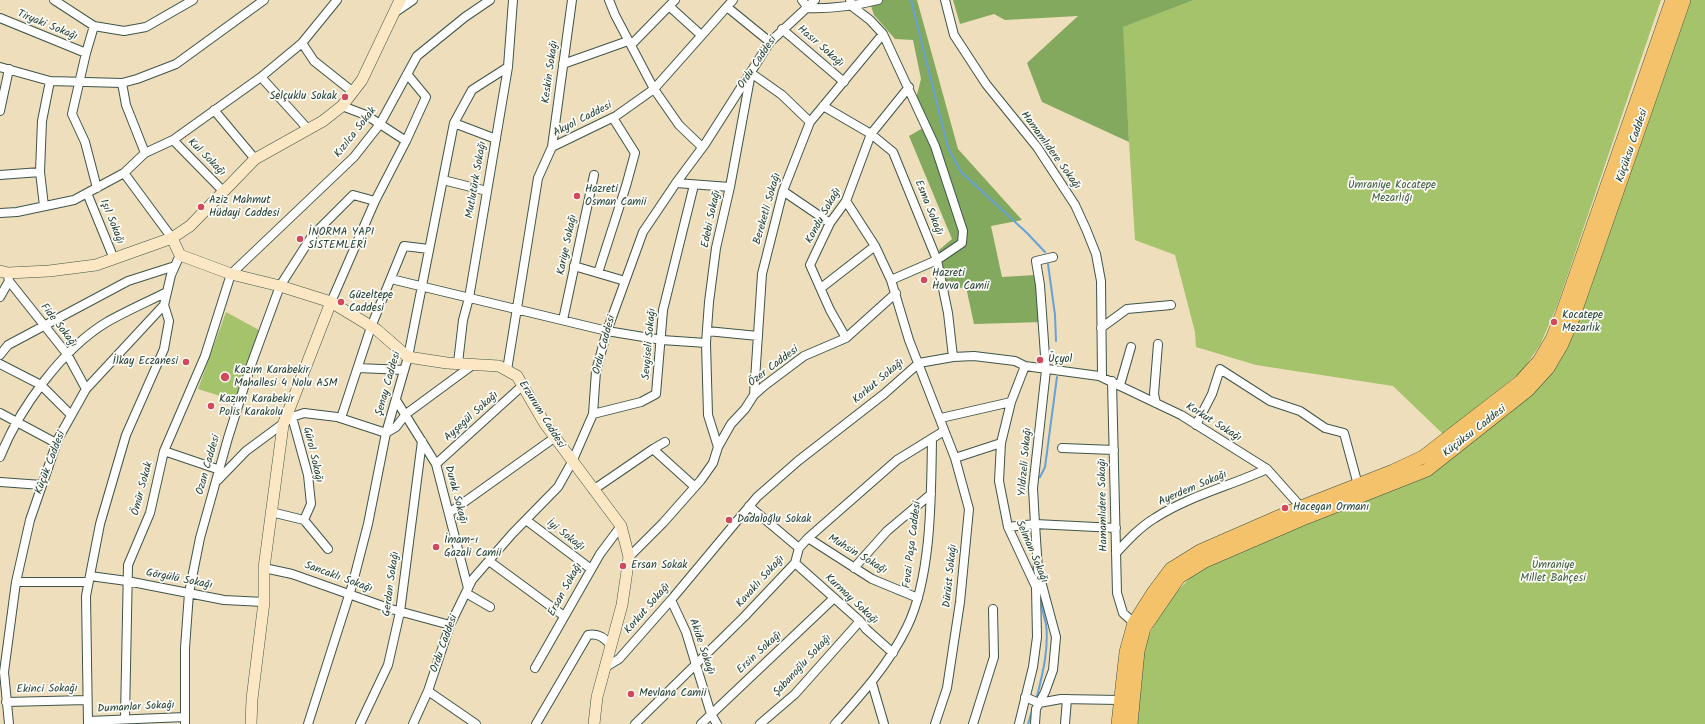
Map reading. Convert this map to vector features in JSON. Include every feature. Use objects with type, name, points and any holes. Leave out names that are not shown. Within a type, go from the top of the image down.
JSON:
[{"type":"main road","name":"Küçüksu Caddesi","points":[[1118,724],[1126,652],[1134,623],[1153,593],[1171,569],[1200,551],[1304,512],[1427,470],[1528,390],[1548,368],[1562,344],[1579,285],[1672,0]]},
{"type":"main road","name":"Küçüksu Caddesi","points":[[1131,724],[1138,652],[1144,628],[1179,577],[1205,561],[1358,485],[1423,457],[1520,382],[1539,361],[1552,339],[1579,285],[1684,0]]},
{"type":"street","points":[[54,0],[94,26],[124,31],[146,27],[193,0]]},
{"type":"street","points":[[0,67],[50,81],[122,83],[137,79],[176,64],[264,0]]},
{"type":"street","points":[[0,212],[17,212],[74,200],[124,173],[145,153],[173,140],[261,77],[302,43],[337,0]]},
{"type":"street","points":[[0,297],[5,275],[88,266],[114,259],[172,238],[190,226],[255,159],[307,128],[323,121],[342,106],[362,80],[400,0]]},
{"type":"street","points":[[394,13],[413,0]]},
{"type":"street","name":"Kızılca Sokak","points":[[231,274],[354,157],[380,124],[417,56],[465,17],[490,0]]},
{"type":"street","name":"Mutlutürk Sokağı","points":[[458,363],[463,320],[469,298],[508,67],[513,0]]},
{"type":"street","name":"Keskin Sokağı","points":[[552,148],[572,0]]},
{"type":"street","name":"Akyol Caddesi","points":[[507,370],[538,178],[552,148],[613,118],[654,89],[733,0]]},
{"type":"street","points":[[802,0],[808,8],[827,9],[852,3],[878,0]]},
{"type":"street","name":"Ordu Caddesi","points":[[413,724],[428,691],[450,625],[472,580],[558,487],[572,462],[593,414],[596,371],[607,331],[643,232],[676,182],[702,147],[770,42],[782,29],[808,8],[815,0]]},
{"type":"street","name":"Hamamlıdere Sokağı","points":[[945,0],[954,35],[986,84],[1037,147],[1078,211],[1096,254],[1101,280],[1102,377]]},
{"type":"street","points":[[611,1],[629,43],[654,89],[679,125],[702,147]]},
{"type":"street","points":[[563,64],[629,43],[672,3],[701,35]]},
{"type":"street","points":[[852,3],[883,34],[909,87],[935,146],[963,231],[962,243],[937,260],[891,280]]},
{"type":"street","points":[[727,7],[770,42]]},
{"type":"street","name":"Tiryaki Sokağı","points":[[0,18],[86,53]]},
{"type":"street","points":[[94,26],[86,53],[72,114],[85,142],[97,188]]},
{"type":"street","name":"Hasır Sokağı","points":[[782,29],[844,82]]},
{"type":"street","name":"Bereketli Sokağı","points":[[754,395],[762,274],[783,190],[810,122],[883,34]]},
{"type":"street","points":[[302,43],[314,61],[353,92]]},
{"type":"street","name":"Şenay Caddesi","points":[[308,724],[350,593],[368,524],[386,433],[408,357],[454,123],[472,90],[508,67]]},
{"type":"street","points":[[0,111],[10,69]]},
{"type":"street","points":[[751,73],[782,95],[810,122]]},
{"type":"street","name":"Edebi Sokağı","points":[[718,447],[708,415],[707,331],[716,248],[730,187],[751,73]]},
{"type":"street","points":[[251,724],[252,699],[264,602],[264,568],[283,425],[331,302],[375,200],[406,141],[426,96],[407,74]]},
{"type":"street","points":[[261,77],[307,128]]},
{"type":"street","points":[[44,206],[40,172],[42,121],[50,81]]},
{"type":"street","points":[[122,83],[126,105],[145,153]]},
{"type":"street","name":"Kondu Sokağı","points":[[846,338],[830,310],[810,265],[830,223],[846,200],[871,134],[909,87]]},
{"type":"street","points":[[342,106],[366,115],[406,141]]},
{"type":"street","name":"Esma Sokağı","points":[[823,106],[871,134],[893,152],[937,260],[948,313],[953,357]]},
{"type":"street","points":[[214,110],[255,159]]},
{"type":"street","points":[[598,273],[635,153],[613,118]]},
{"type":"street","points":[[454,123],[496,139]]},
{"type":"street","name":"Kul Sokağı","points":[[173,140],[223,191]]},
{"type":"street","points":[[0,175],[40,172]]},
{"type":"street","points":[[124,173],[172,238],[180,255],[231,274],[280,286],[331,302],[371,327],[408,357],[499,366],[507,370]]},
{"type":"street","name":"Kariye Sokağı","points":[[563,320],[594,175]]},
{"type":"street","points":[[443,180],[487,191]]},
{"type":"street","points":[[676,182],[694,185],[730,187]]},
{"type":"street","name":"Sevgiseli Sokağı","points":[[593,414],[641,402],[656,394],[662,340],[663,310],[694,185]]},
{"type":"street","points":[[783,190],[830,223]]},
{"type":"street","name":"Işıl Sokağı","points":[[87,193],[114,259]]},
{"type":"street","name":"Ozan Caddesi","points":[[185,720],[185,648],[189,593],[200,538],[228,438],[251,365],[280,286],[312,236],[353,195],[375,200]]},
{"type":"street","name":"Dürüst Sokağı","points":[[846,200],[875,246],[891,280],[909,340],[941,418],[944,431],[955,458],[969,509],[960,602],[948,688],[935,724]]},
{"type":"street","points":[[341,418],[371,327],[404,246],[429,249]]},
{"type":"street","points":[[821,288],[875,246]]},
{"type":"street","name":"Küçük Caddesi","points":[[9,723],[2,674],[16,582],[30,520],[56,443],[86,389],[164,305],[175,266],[180,255]]},
{"type":"street","name":"Yıldızeli Sokağı","points":[[1035,724],[1039,703],[1045,692],[1053,670],[1056,637],[1038,570],[1033,488],[1046,370],[1040,285],[1036,261],[1053,256]]},
{"type":"street","points":[[0,356],[8,345],[128,282],[175,266]]},
{"type":"street","points":[[574,266],[625,280]]},
{"type":"street","name":"Ömür Sokak","points":[[125,718],[128,565],[150,514],[164,451],[205,356],[231,274]]},
{"type":"street","name":"Fide Sokağı","points":[[5,275],[67,354],[86,389]]},
{"type":"street","points":[[391,279],[607,331],[662,340],[706,343]]},
{"type":"street","points":[[0,457],[6,441],[41,385],[67,354],[106,323],[167,292]]},
{"type":"street","name":"Özer Caddesi","points":[[629,557],[695,487],[713,463],[718,447],[730,424],[745,409],[754,395],[804,356],[846,338],[896,293]]},
{"type":"street","points":[[88,723],[86,596],[89,579],[100,524],[126,435],[164,349],[169,321],[164,305]]},
{"type":"street","points":[[1101,328],[1127,309],[1171,305]]},
{"type":"street","points":[[707,331],[758,336]]},
{"type":"street","points":[[1156,403],[1154,394],[1158,344]]},
{"type":"street","points":[[1120,385],[1131,347]]},
{"type":"street","name":"Korkut Sokağı","points":[[604,668],[619,659],[671,600],[749,506],[798,461],[884,394],[919,363],[953,357],[974,356],[1015,360],[1025,366],[1102,377],[1156,403],[1196,425],[1266,469],[1304,512]]},
{"type":"street","points":[[0,364],[41,385],[71,415]]},
{"type":"street","points":[[216,482],[246,451],[292,417],[304,413],[341,418],[386,433],[396,427],[406,414],[474,364]]},
{"type":"street","name":"Selman Sokağı","points":[[1019,724],[1033,667],[1037,637],[1036,587],[1008,527],[999,481],[1001,443],[1011,402],[1025,366]]},
{"type":"street","points":[[358,368],[404,370]]},
{"type":"street","points":[[1196,425],[1212,394],[1220,369],[1270,401],[1300,411],[1325,428],[1344,432],[1358,485]]},
{"type":"street","name":"Erzurum Caddesi","points":[[507,370],[516,376],[554,438],[621,526],[629,557],[622,605],[597,697],[594,724]]},
{"type":"street","name":"Hamamlıdere Sokağı","points":[[1112,381],[1117,593],[1123,613],[1134,623]]},
{"type":"street","name":"Ayşegül Sokağı","points":[[436,464],[522,386]]},
{"type":"street","name":"Durak Sokağı","points":[[396,400],[436,464],[467,590]]},
{"type":"street","points":[[941,418],[1011,402]]},
{"type":"street","points":[[0,413],[56,443]]},
{"type":"street","name":"Gürol Sokağı","points":[[292,417],[308,475],[311,504],[304,520]]},
{"type":"street","name":"Kavaklı Sokağı","points":[[635,724],[744,617],[795,563],[799,548],[808,538],[897,460],[944,431]]},
{"type":"street","points":[[449,513],[554,438]]},
{"type":"street","name":"Fevzi Paşa Caddesi","points":[[835,724],[872,683],[893,653],[908,626],[918,598],[930,515],[932,439]]},
{"type":"street","name":"Gerdan Sokağı","points":[[360,724],[388,665],[400,612],[422,441]]},
{"type":"street","points":[[593,490],[665,442]]},
{"type":"street","points":[[955,458],[1001,443]]},
{"type":"street","points":[[1062,448],[1114,450]]},
{"type":"street","points":[[653,449],[695,487]]},
{"type":"street","points":[[164,451],[220,470]]},
{"type":"street","name":"Ayerdem Sokağı","points":[[1116,552],[1134,534],[1154,518],[1192,499],[1266,469]]},
{"type":"street","points":[[0,482],[42,485]]},
{"type":"street","points":[[854,568],[886,531],[931,494]]},
{"type":"street","points":[[749,506],[799,548]]},
{"type":"street","points":[[271,512],[304,520],[328,549]]},
{"type":"street","name":"İyi Sokağı","points":[[526,520],[591,569]]},
{"type":"street","points":[[1008,527],[1035,524],[1116,528]]},
{"type":"street","name":"Ersan Sokağı","points":[[535,668],[600,554],[621,526]]},
{"type":"street","name":"Muhsin Sokağı","points":[[808,538],[872,579],[918,598]]},
{"type":"street","points":[[489,561],[564,616]]},
{"type":"street","name":"Kurmay Sokağı","points":[[795,563],[860,621],[866,629],[893,653]]},
{"type":"street","name":"Sancaklı Sokağı","points":[[264,568],[292,574],[350,593],[400,612],[450,625]]},
{"type":"street","name":"Görgülü Sokağı","points":[[16,582],[89,579],[127,581],[224,600],[264,602]]},
{"type":"street","points":[[467,590],[490,606]]},
{"type":"street","name":"Ersin Sokağı","points":[[701,724],[834,598]]},
{"type":"street","name":"Akide Sokağı","points":[[671,600],[686,632],[711,714],[717,724]]},
{"type":"street","points":[[973,724],[994,657],[993,609]]},
{"type":"street","name":"Şabanoğlu Sokağı","points":[[760,724],[795,694],[860,621]]},
{"type":"street","points":[[536,724],[588,635],[594,634],[601,636],[611,645]]},
{"type":"street","points":[[872,683],[884,724]]},
{"type":"street","points":[[428,691],[476,724]]},
{"type":"street","points":[[1025,698],[1039,703],[1067,699],[1120,700]]},
{"type":"street","points":[[1065,724],[1067,699]]},
{"type":"street","name":"Ekinci Sokağı","points":[[6,702],[87,700]]},
{"type":"street","name":"Dumanlar Sokağı","points":[[88,723],[125,718],[146,721],[185,720]]},
{"type":"street","points":[[0,722],[9,723]]},
{"type":"green space","points":[[869,0],[917,0],[958,149],[1022,220],[991,226],[1002,277],[1035,275],[1044,322],[974,324],[966,287],[948,290],[939,250],[952,239],[909,136],[923,128],[916,99],[921,79],[913,40],[895,39],[874,15]]},
{"type":"green space","points":[[953,0],[1194,0],[1123,27],[1129,142],[1042,102],[1027,63],[1078,16],[1005,20],[994,14],[960,24]]},
{"type":"green space","name":"Ümraniye Kocatepe Mezarlığı","points":[[1194,0],[1661,0],[1557,306],[1540,345],[1522,371],[1443,434],[1393,386],[1256,365],[1196,347],[1195,332],[1175,255],[1135,240],[1122,27]]},
{"type":"green space","name":"Ümraniye Millet Bahçesi","points":[[1690,0],[1705,0],[1705,724],[1133,724],[1143,645],[1169,600],[1202,565],[1424,477],[1567,348]]},
{"type":"green space","points":[[226,312],[259,330],[236,401],[198,389]]},
{"type":"waterway","points":[[911,0],[948,148],[961,172],[1027,233],[1045,252]]},
{"type":"waterway","points":[[1048,264],[1055,315],[1056,341]]},
{"type":"waterway","points":[[1040,477],[1045,467],[1057,377]]},
{"type":"waterway","points":[[1037,696],[1047,642],[1046,624],[1042,603]]},
{"type":"waterway","points":[[1028,724],[1033,708]]},
{"type":"place","name":"Selçuklu Sokak","points":[[345,97]]},
{"type":"place","name":"Hazreti Osman Camii","points":[[577,196]]},
{"type":"place","name":"Aziz Mahmut Hüdayi Caddesi","points":[[201,207]]},
{"type":"place","name":"İNORMA YAPI SİSTEMLERİ","points":[[300,239]]},
{"type":"place","name":"Hazreti Havva Camii","points":[[924,280]]},
{"type":"place","name":"Güzeltepe Caddesi","points":[[341,302]]},
{"type":"place","name":"Kocatepe Mezarlık","points":[[1554,322]]},
{"type":"place","name":"Üçyol","points":[[1040,360]]},
{"type":"place","name":"İlkay Eczanesi","points":[[186,362]]},
{"type":"place","name":"Kazım Karabekir Mahallesi 4 Nolu ASM","points":[[225,377]]},
{"type":"place","name":"Kazım Karabekir Polis Karakolu","points":[[211,406]]},
{"type":"place","name":"Hacegan Ormanı","points":[[1285,508]]},
{"type":"place","name":"Dadaloğlu Sokak","points":[[729,520]]},
{"type":"place","name":"İmam-ı Gazali Camii","points":[[436,547]]},
{"type":"place","name":"Ersan Sokak","points":[[623,566]]},
{"type":"place","name":"Mevlana Camii","points":[[631,694]]}]
